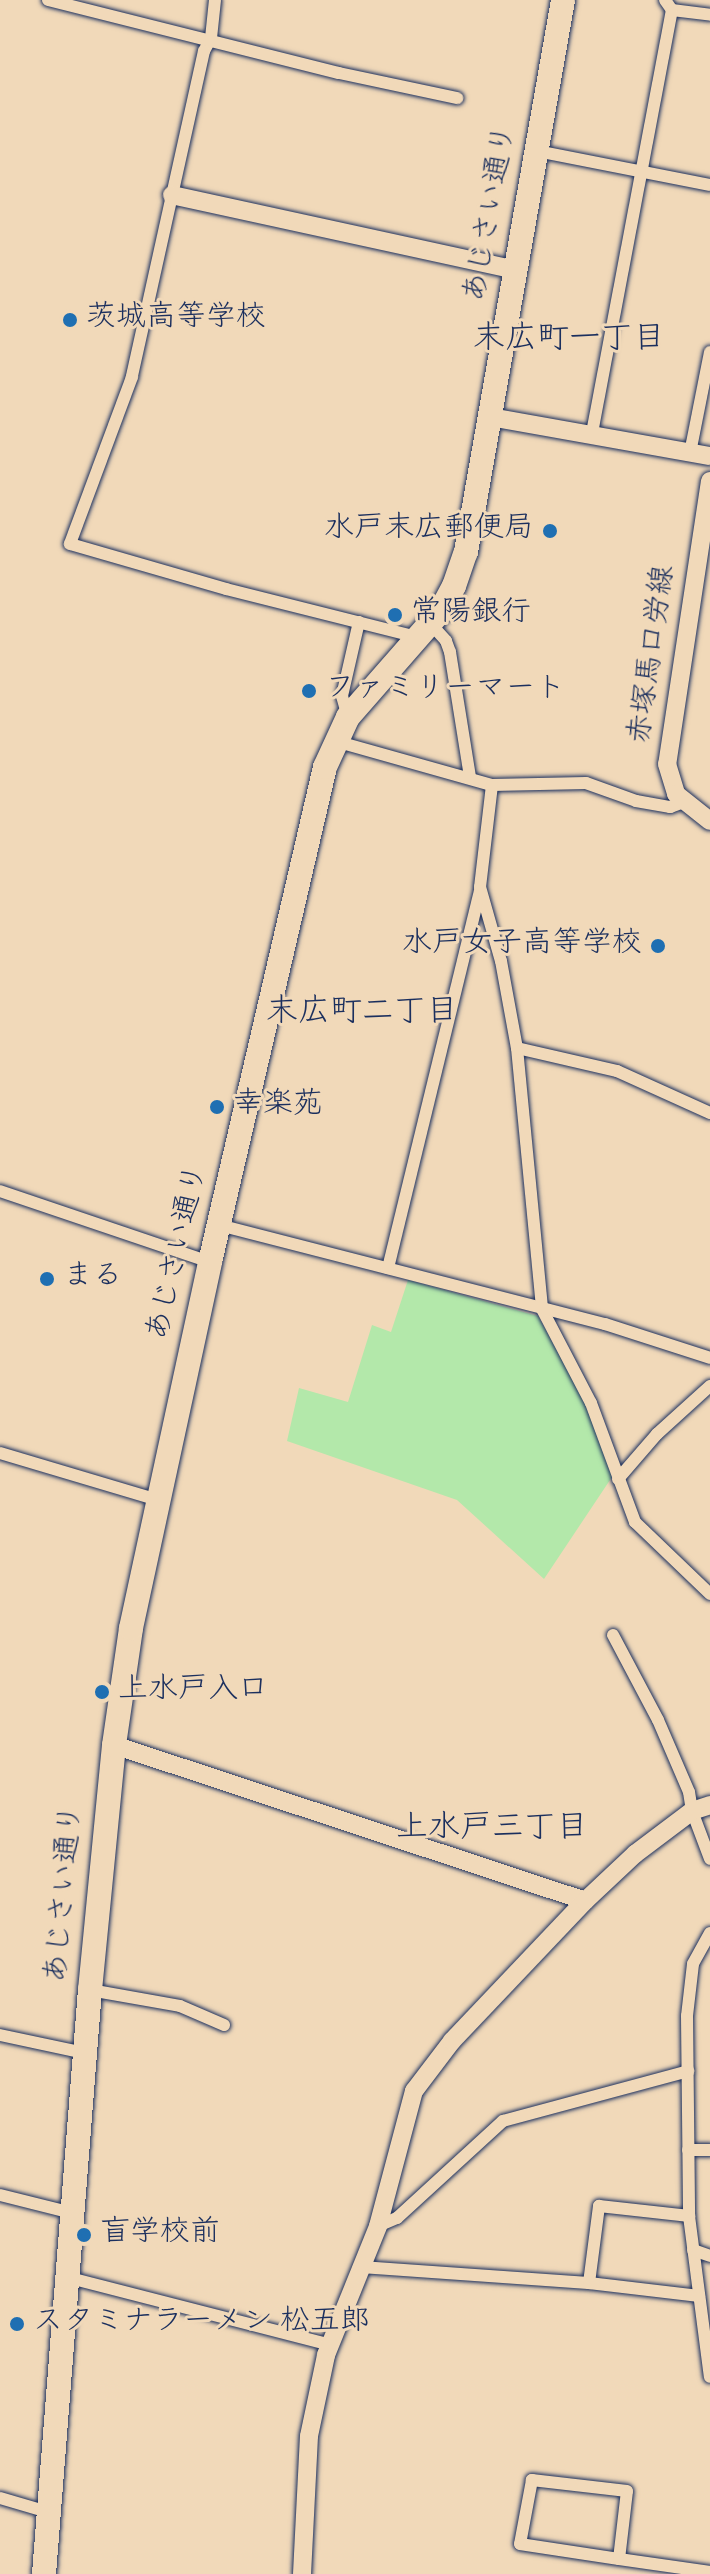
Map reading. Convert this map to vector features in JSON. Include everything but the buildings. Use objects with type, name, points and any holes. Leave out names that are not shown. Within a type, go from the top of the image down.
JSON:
[{"type":"highway","name":"あじさい通り","points":[[44,2574],[90,1990],[114,1745],[131,1628],[210,1262],[318,798],[335,741],[348,717],[446,602],[464,560],[563,0]]},
{"type":"street","points":[[48,0],[211,38],[339,73],[457,98]]},
{"type":"street","points":[[215,0],[211,38],[204,51],[132,377],[70,544],[226,589],[359,622],[424,630],[446,641],[470,777]]},
{"type":"street","points":[[592,433],[668,5],[710,15]]},
{"type":"street","points":[[537,151],[710,185]]},
{"type":"street","points":[[172,195],[516,270]]},
{"type":"street","points":[[690,453],[710,352]]},
{"type":"street","points":[[490,417],[710,456]]},
{"type":"street","name":"赤塚馬口労線","points":[[710,481],[667,764],[670,782],[684,802],[710,821]]},
{"type":"street","points":[[348,717],[342,696],[359,622]]},
{"type":"street","points":[[335,741],[492,785],[586,783],[636,801],[670,807],[684,802]]},
{"type":"street","points":[[388,1268],[480,887],[492,785]]},
{"type":"street","points":[[480,887],[501,961],[517,1048],[542,1309],[591,1403],[635,1522],[710,1594]]},
{"type":"street","points":[[517,1048],[617,1071],[710,1113]]},
{"type":"street","points":[[0,1191],[210,1262]]},
{"type":"street","points":[[219,1225],[542,1309],[710,1358]]},
{"type":"street","points":[[618,1479],[657,1434],[710,1386]]},
{"type":"street","points":[[0,1453],[158,1500]]},
{"type":"street","points":[[613,1635],[658,1720],[689,1792],[701,1808],[710,1859]]},
{"type":"street","points":[[114,1745],[585,1901]]},
{"type":"street","points":[[302,2574],[309,2436],[330,2345],[378,2226],[414,2091],[452,2041],[585,1901],[635,1854],[701,1808]]},
{"type":"street","points":[[710,1933],[693,1964],[690,1982],[688,2071],[689,2216],[710,2377]]},
{"type":"street","points":[[90,1990],[180,2006],[224,2025]]},
{"type":"street","points":[[0,2035],[85,2053]]},
{"type":"street","points":[[378,2226],[397,2218],[503,2121],[688,2071]]},
{"type":"street","points":[[688,2150],[710,2150]]},
{"type":"street","points":[[0,2195],[72,2213]]},
{"type":"street","points":[[589,2283],[599,2206],[689,2216]]},
{"type":"street","points":[[693,2250],[710,2256]]},
{"type":"street","points":[[360,2267],[589,2283],[699,2296]]},
{"type":"street","points":[[66,2277],[330,2345]]},
{"type":"street","points":[[619,2559],[627,2491],[532,2480],[520,2544],[619,2559],[710,2572]]},
{"type":"street","points":[[0,2498],[48,2512]]},
{"type":"green space","points":[[408,1280],[538,1316],[587,1406],[612,1477],[544,1579],[457,1500],[287,1441],[299,1388],[348,1402],[372,1325],[391,1332]]},
{"type":"place","name":"茨城高等学校","points":[[70,320]]},
{"type":"place","name":"水戸末広郵便局","points":[[550,531]]},
{"type":"place","name":"常陽銀行","points":[[395,615]]},
{"type":"place","name":"ファミリーマート","points":[[309,691]]},
{"type":"place","name":"水戸女子高等学校","points":[[658,946]]},
{"type":"place","name":"幸楽苑","points":[[217,1107]]},
{"type":"place","name":"まる","points":[[47,1279]]},
{"type":"place","name":"上水戸入口","points":[[102,1692]]},
{"type":"place","name":"盲学校前","points":[[84,2235]]},
{"type":"place","name":"スタミナラーメン 松五郎","points":[[17,2324]]},
{"type":"district","name":"末広町一丁目","points":[[569,341]]},
{"type":"district","name":"末広町二丁目","points":[[362,1014]]},
{"type":"district","name":"上水戸三丁目","points":[[492,1830]]}]
